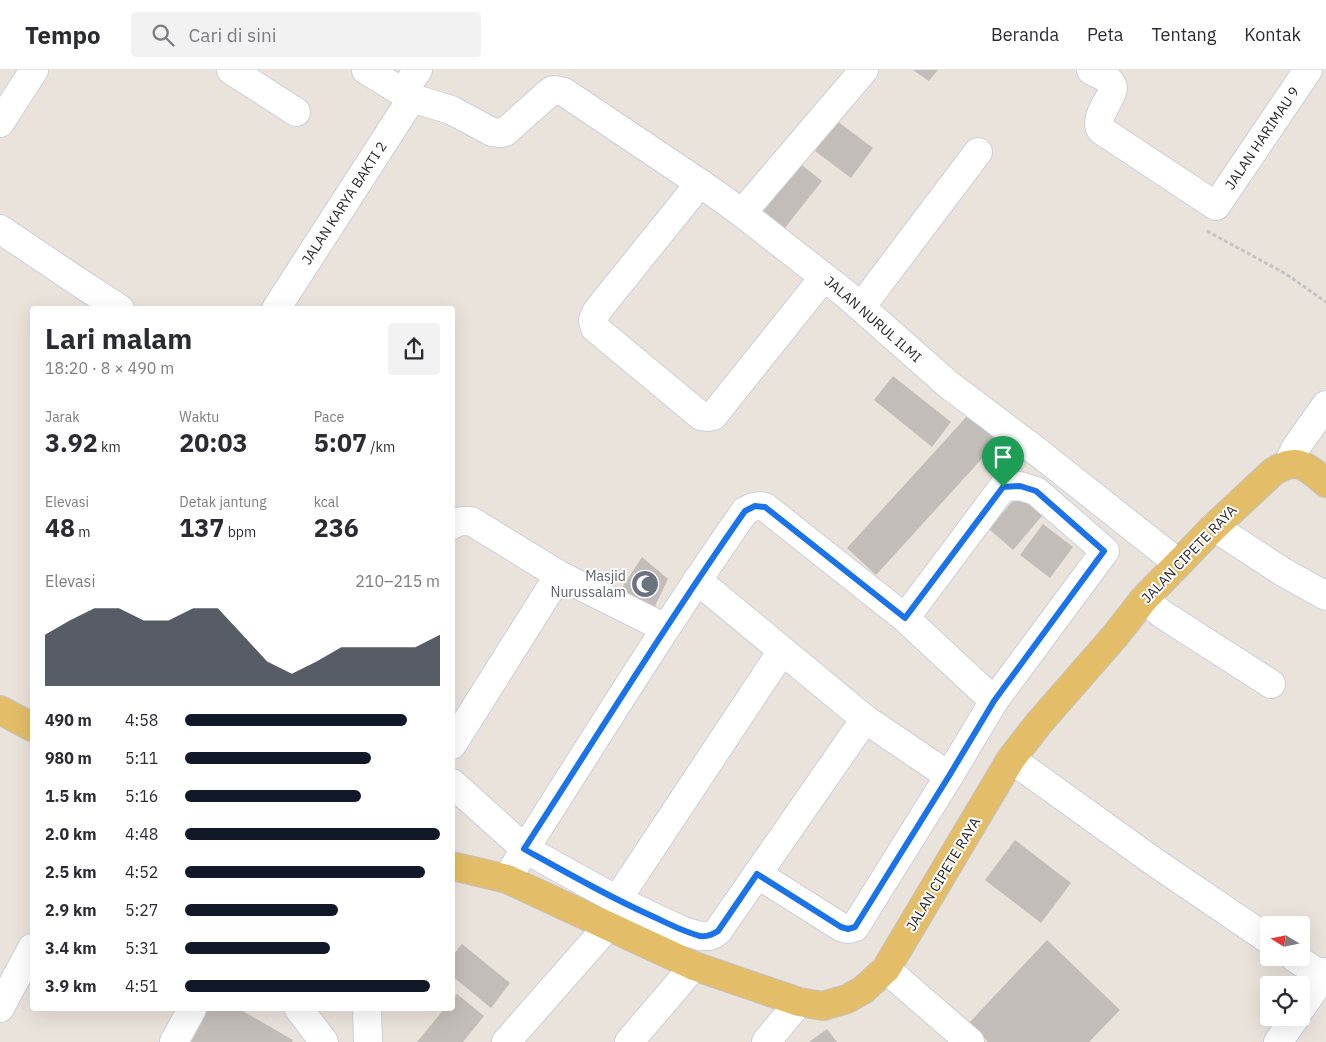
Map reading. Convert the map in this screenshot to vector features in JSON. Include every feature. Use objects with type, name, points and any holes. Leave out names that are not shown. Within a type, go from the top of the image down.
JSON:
[{"type":"main road","name":"JALAN CIPETE RAYA","points":[[455,867],[507,879],[694,966],[800,1002],[823,1006],[847,999],[863,990],[886,969],[1011,759],[1039,723],[1115,636],[1144,599],[1178,563],[1272,472],[1287,464]]},
{"type":"main road","points":[[1287,464],[1304,466],[1313,471],[1326,483]]},
{"type":"main road","points":[[0,710],[30,726]]},
{"type":"street","points":[[0,122],[34,70]]},
{"type":"street","points":[[231,70],[296,112]]},
{"type":"street","points":[[366,70],[407,95],[451,110],[492,132],[501,133],[505,132],[551,91],[559,80]]},
{"type":"street","name":"JALAN KARYA BAKTI 2","points":[[278,306],[407,95],[418,70]]},
{"type":"street","points":[[742,213],[864,70]]},
{"type":"street","points":[[1091,70],[1111,82],[1113,86],[1113,91],[1099,118],[1098,125],[1101,130],[1216,206]]},
{"type":"street","name":"JALAN HARIMAU 9","points":[[1216,206],[1308,70]]},
{"type":"street","name":"JALAN NURUL ILMI","points":[[559,80],[564,92],[742,213],[861,307],[949,385],[1039,453],[1178,563]]},
{"type":"street","points":[[861,307],[978,152]]},
{"type":"street","points":[[700,183],[597,312],[593,320],[595,328],[701,416],[714,416],[824,277]]},
{"type":"street","points":[[0,229],[115,306]]},
{"type":"street","points":[[1287,464],[1297,446],[1326,405]]},
{"type":"street","points":[[757,874],[841,927],[848,929],[855,927],[994,701],[1104,551],[1036,491],[1020,486],[1003,487],[905,618]]},
{"type":"street","points":[[507,879],[524,849],[665,628],[745,511],[750,508],[765,507],[905,618],[994,701]]},
{"type":"street","points":[[455,523],[471,521],[560,574],[665,628]]},
{"type":"street","points":[[1214,527],[1283,572],[1326,596]]},
{"type":"street","points":[[455,740],[560,574]]},
{"type":"street","points":[[697,580],[865,719],[949,776]]},
{"type":"street","points":[[1144,599],[1162,614],[1271,684]]},
{"type":"street","points":[[616,900],[782,651]]},
{"type":"street","points":[[455,786],[524,849],[616,900],[683,930],[700,936],[709,936],[718,931],[865,719]]},
{"type":"street","points":[[1011,759],[1153,861],[1260,934]]},
{"type":"street","points":[[506,1042],[608,926]]},
{"type":"street","points":[[0,1008],[30,952]]},
{"type":"street","points":[[629,1042],[694,966]]},
{"type":"street","points":[[1309,966],[1325,975],[1310,996]]},
{"type":"street","points":[[886,969],[970,1042]]},
{"type":"street","points":[[766,1042],[800,1002]]},
{"type":"street","points":[[174,1042],[191,1011]]},
{"type":"street","points":[[301,1011],[324,1042]]},
{"type":"street","points":[[367,1011],[368,1042]]},
{"type":"street","points":[[1278,1042],[1289,1026]]},
{"type":"path","points":[[1216,206],[1206,225],[1206,231],[1286,274],[1326,302]]},
{"type":"building","points":[[913,70],[938,70],[929,81]]},
{"type":"building","points":[[837,121],[873,148],[851,178],[815,151]]},
{"type":"building","points":[[794,159],[822,181],[784,229],[756,207]]},
{"type":"building","points":[[893,376],[951,422],[932,447],[874,400]]},
{"type":"building","points":[[969,414],[998,441],[876,575],[847,548]]},
{"type":"building","points":[[1018,495],[1042,516],[1013,550],[989,529]]},
{"type":"building","points":[[1043,524],[1073,547],[1050,578],[1020,555]]},
{"type":"building","name":"Masjid Nurussalam","points":[[642,557],[668,579],[653,610],[621,589]]},
{"type":"building","points":[[1015,840],[1071,883],[1041,923],[985,880]]},
{"type":"building","points":[[1047,940],[1120,1010],[1089,1042],[988,1042],[969,1023]]},
{"type":"building","points":[[462,944],[510,983],[491,1008],[455,978],[455,952]]},
{"type":"building","points":[[457,994],[484,1016],[463,1042],[417,1042],[442,1011],[455,1011],[455,996]]},
{"type":"building","points":[[202,1011],[242,1011],[293,1040],[292,1042],[184,1042]]},
{"type":"building","points":[[827,1029],[837,1042],[809,1042]]},
{"type":"place","name":"Masjid Nurussalam","points":[[645,584]]},
{"type":"route","points":[[1020,486],[1036,491],[1104,551],[994,701],[855,927],[848,929],[841,927],[757,874],[718,931],[709,936],[700,936],[616,900],[524,849],[665,628],[745,511],[755,506],[765,507],[905,618],[1003,487],[1020,486]]}]
